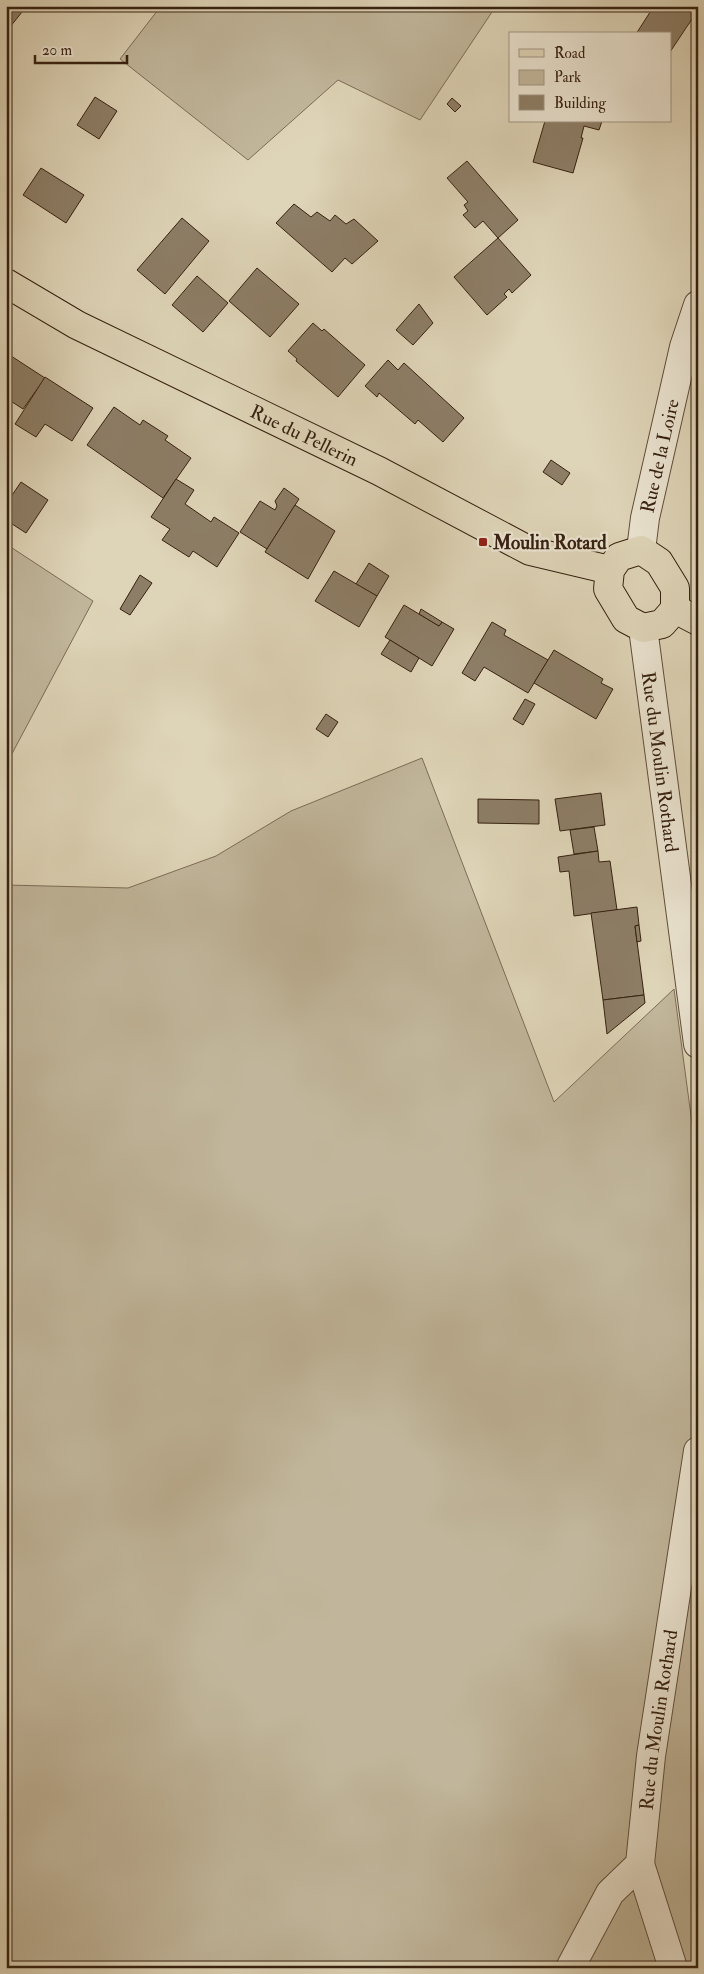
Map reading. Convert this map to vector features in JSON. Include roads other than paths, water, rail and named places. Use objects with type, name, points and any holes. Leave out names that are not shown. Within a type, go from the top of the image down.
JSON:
[{"type":"main road","name":"Rue du Pellerin","points":[[6,284],[77,325],[379,471],[530,551],[610,570]]},
{"type":"main road","points":[[641,550],[659,562],[675,588],[686,615],[662,624],[643,628],[626,619],[608,589],[610,570],[619,557],[641,550]]},
{"type":"street","name":"Rue de la Loire","points":[[641,550],[645,518],[681,356],[698,305]]},
{"type":"street","name":"Rue du Moulin Rothard","points":[[643,628],[698,1044]]},
{"type":"street","name":"Rue du Moulin Rothard","points":[[640,1864],[651,1756],[698,1451]]},
{"type":"street","points":[[570,1968],[610,1893],[640,1864],[673,1968]]},
{"type":"place","name":"Moulin Rotard","points":[[483,542]]}]
